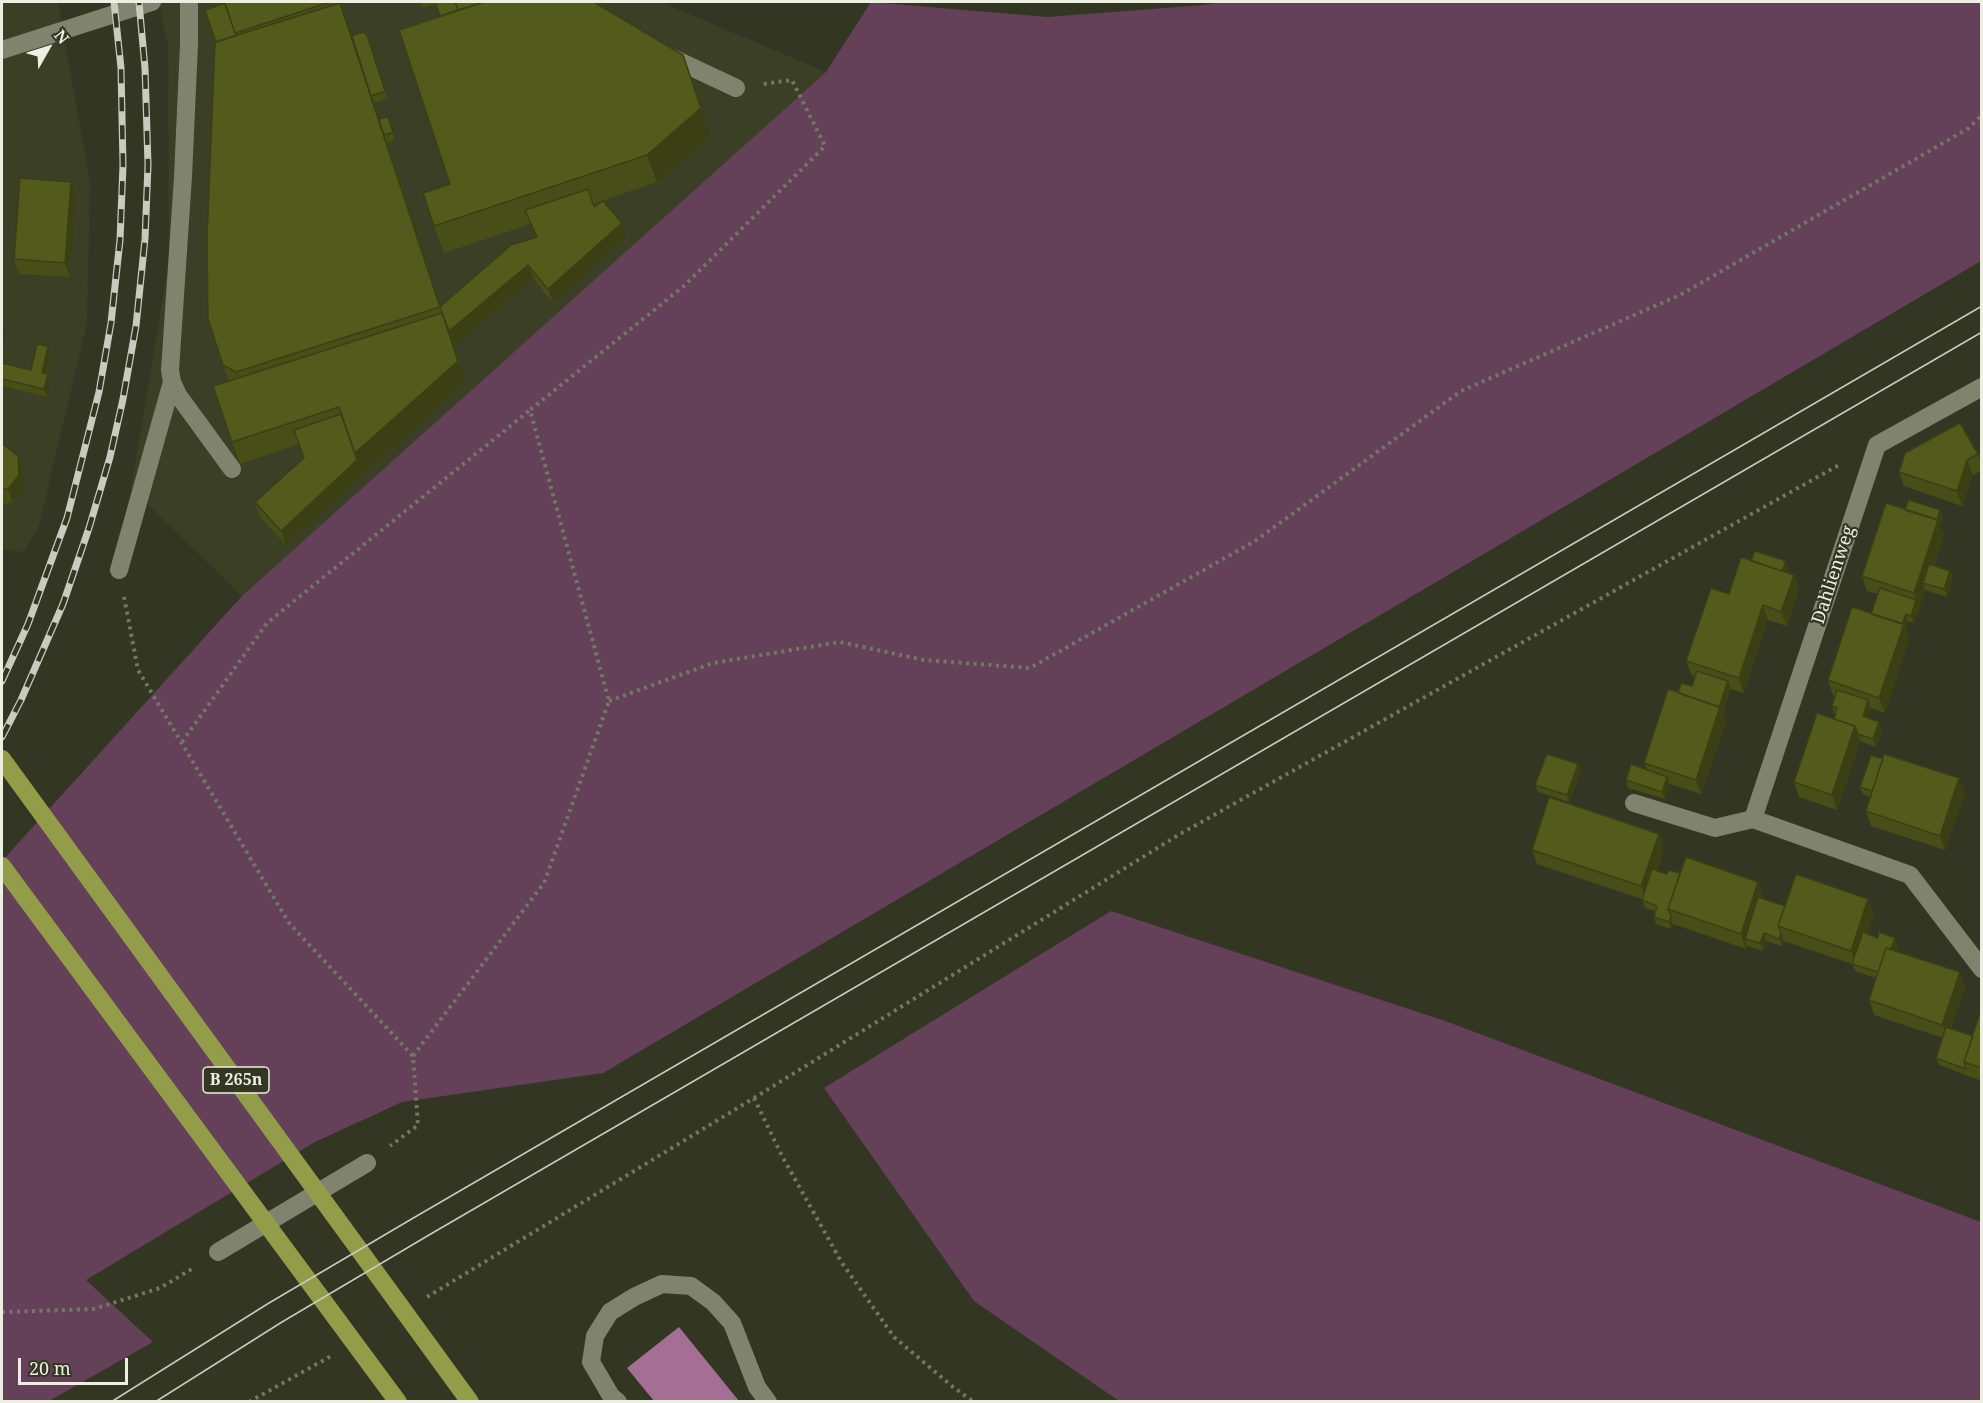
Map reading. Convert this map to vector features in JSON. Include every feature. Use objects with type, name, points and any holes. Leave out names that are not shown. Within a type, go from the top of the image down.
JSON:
[{"type":"main road","name":"B 265n","points":[[2,759],[470,1401]]},
{"type":"main road","points":[[2,866],[398,1401]]},
{"type":"street","points":[[2,51],[152,2]]},
{"type":"street","points":[[189,2],[183,177],[170,370],[178,395],[232,469]]},
{"type":"street","points":[[650,46],[736,88]]},
{"type":"street","points":[[119,570],[172,382]]},
{"type":"street","points":[[1877,445],[1982,387]]},
{"type":"street","name":"Dahlienweg","points":[[1753,819],[1877,445]]},
{"type":"street","points":[[1634,803],[1715,828],[1753,819],[1910,875],[1982,969]]},
{"type":"street","points":[[219,1252],[367,1163]]},
{"type":"street","points":[[618,1401],[611,1396],[591,1362],[595,1336],[610,1312],[634,1297],[662,1284],[691,1286],[713,1302],[732,1323],[757,1387],[768,1401]]},
{"type":"path","points":[[181,742],[267,623],[684,286],[825,146],[792,80],[736,88]]},
{"type":"path","points":[[609,701],[713,663],[840,642],[924,660],[1030,668],[1255,541],[1461,391],[1680,295],[1969,128],[1982,115]]},
{"type":"path","points":[[413,1056],[544,883],[609,701],[530,410]]},
{"type":"path","points":[[453,1280],[754,1098],[1180,834],[1877,445]]},
{"type":"path","points":[[119,570],[138,670],[289,923],[413,1056],[418,1125],[367,1163]]},
{"type":"path","points":[[754,1098],[782,1156],[842,1263],[894,1337],[952,1386],[974,1401]]},
{"type":"path","points":[[2,1312],[94,1309],[160,1288],[219,1252]]},
{"type":"path","points":[[249,1401],[322,1361]]},
{"type":"shaded area","points":[[2,2],[58,2],[90,183],[87,323],[39,526],[24,552],[2,549]]},
{"type":"shaded area","points":[[159,2],[661,2],[826,72],[242,596],[131,488],[169,260],[168,46]]},
{"type":"shaded area","points":[[871,2],[1047,17],[1221,2],[1981,2],[1981,261],[603,1073],[402,1102],[315,1142],[86,1280],[153,1342],[49,1401],[2,1401],[2,861],[242,596],[826,72]]},
{"type":"shaded area","points":[[1111,911],[1448,1022],[1981,1222],[1981,1401],[1119,1401],[974,1301],[824,1088]]},
{"type":"shaded area","points":[[679,1327],[739,1401],[654,1401],[627,1368]]},
{"type":"building","points":[[224,2],[330,2],[235,33]]},
{"type":"building","points":[[435,2],[455,2],[458,10],[440,16]]},
{"type":"building","points":[[455,2],[484,2],[458,10]]},
{"type":"building","points":[[484,2],[594,2],[683,55],[701,108],[647,155],[434,226],[423,193],[450,184],[399,30]]},
{"type":"building","points":[[225,3],[236,36],[216,42],[205,10]]},
{"type":"building","points":[[340,3],[440,307],[236,372],[223,365],[208,319],[207,238],[215,42]]},
{"type":"building","points":[[363,32],[367,35],[385,91],[371,96],[352,36]]},
{"type":"building","points":[[388,117],[393,132],[384,135],[379,119]]},
{"type":"building","points":[[20,178],[71,182],[65,263],[14,259]]},
{"type":"building","points":[[588,189],[594,207],[603,201],[622,223],[548,289],[528,265],[449,331],[440,307],[511,245],[537,237],[525,210]]},
{"type":"building","points":[[442,313],[458,361],[355,453],[339,407],[232,442],[213,386]]},
{"type":"building","points":[[37,344],[48,346],[42,373],[48,374],[44,389],[2,379],[2,363],[31,370]]},
{"type":"building","points":[[341,414],[357,460],[281,531],[255,502],[304,458],[294,430]]},
{"type":"building","points":[[1960,423],[1978,454],[1967,460],[1957,491],[1899,472],[1905,453]]},
{"type":"building","points":[[2,445],[18,456],[19,475],[8,489],[2,489]]},
{"type":"building","points":[[1909,500],[1940,510],[1937,520],[1905,510]]},
{"type":"building","points":[[1886,503],[1938,520],[1914,593],[1862,576]]},
{"type":"building","points":[[1755,551],[1786,561],[1782,571],[1751,561]]},
{"type":"building","points":[[1741,557],[1794,575],[1781,612],[1763,605],[1739,678],[1686,661],[1711,588],[1729,594]]},
{"type":"building","points":[[1929,564],[1950,571],[1944,589],[1923,583]]},
{"type":"building","points":[[1880,588],[1916,600],[1911,616],[1906,614],[1902,624],[1871,614]]},
{"type":"building","points":[[1852,607],[1904,624],[1879,698],[1828,680]]},
{"type":"building","points":[[1697,671],[1728,681],[1719,707],[1678,693],[1681,683],[1692,686]]},
{"type":"building","points":[[1668,689],[1720,707],[1696,780],[1644,763]]},
{"type":"building","points":[[1837,690],[1868,700],[1863,716],[1879,722],[1873,739],[1858,734],[1855,726],[1834,719],[1837,708],[1832,706]]},
{"type":"building","points":[[1817,713],[1855,726],[1832,795],[1794,782]]},
{"type":"building","points":[[1547,754],[1578,764],[1567,795],[1535,785]]},
{"type":"building","points":[[1884,754],[1959,778],[1940,836],[1866,811]]},
{"type":"building","points":[[1871,755],[1883,759],[1872,791],[1860,787]]},
{"type":"building","points":[[1631,764],[1667,777],[1662,792],[1626,780]]},
{"type":"building","points":[[1549,797],[1659,834],[1641,886],[1532,850]]},
{"type":"building","points":[[1686,857],[1758,882],[1741,934],[1668,909]]},
{"type":"building","points":[[1652,869],[1667,874],[1669,870],[1680,873],[1668,909],[1671,916],[1669,922],[1654,917],[1657,906],[1642,900]]},
{"type":"building","points":[[1796,874],[1868,899],[1851,951],[1778,926]]},
{"type":"building","points":[[1758,897],[1785,906],[1778,926],[1781,933],[1779,939],[1764,933],[1760,943],[1745,939]]},
{"type":"building","points":[[1863,932],[1878,938],[1879,932],[1895,938],[1891,949],[1886,948],[1878,972],[1852,964]]},
{"type":"building","points":[[1886,948],[1960,972],[1942,1025],[1869,1000]]},
{"type":"building","points":[[1982,1010],[1982,1068],[1964,1062]]},
{"type":"building","points":[[1946,1027],[1973,1036],[1964,1062],[1966,1069],[1936,1058]]},
{"type":"tram line","points":[[111,1402],[269,1303],[415,1217],[1982,306]]},
{"type":"tram line","points":[[155,1402],[282,1322],[429,1235],[1982,332]]},
{"type":"railway","points":[[2,681],[28,624],[67,518],[99,392],[111,323],[120,240],[123,165],[121,68],[114,2]]},
{"type":"railway","points":[[2,737],[21,700],[63,604],[110,457],[123,399],[136,326],[145,239],[148,165],[145,68],[139,2]]}]
